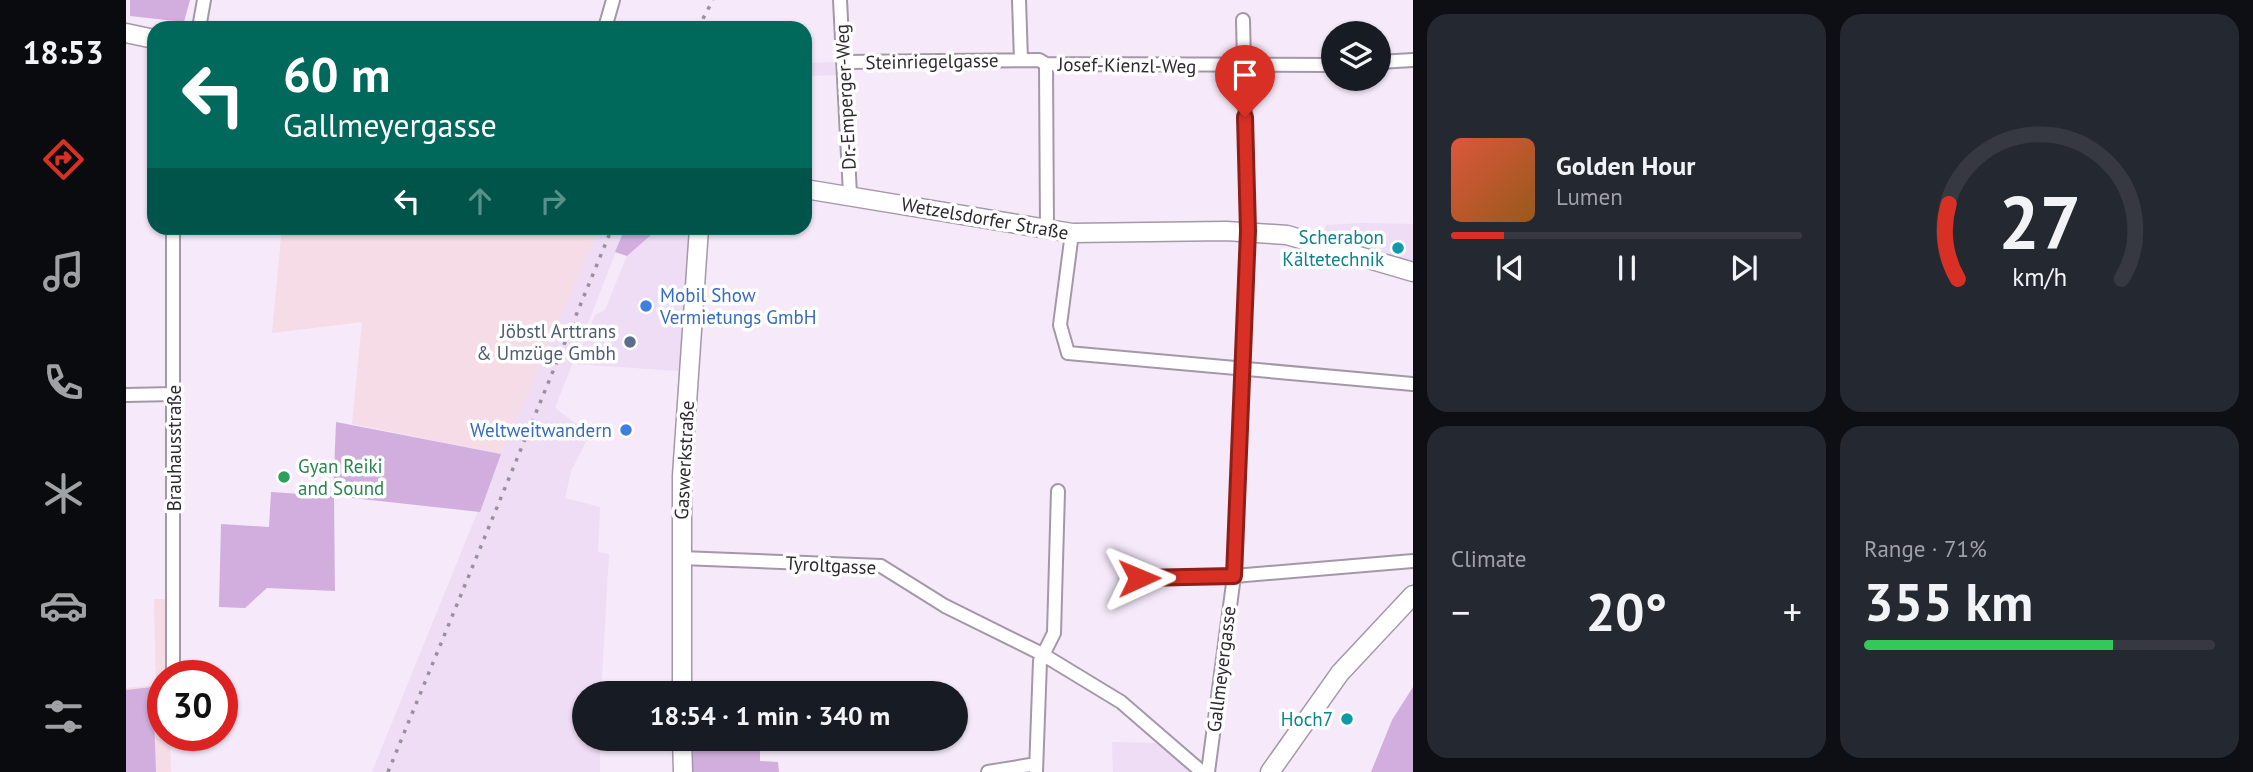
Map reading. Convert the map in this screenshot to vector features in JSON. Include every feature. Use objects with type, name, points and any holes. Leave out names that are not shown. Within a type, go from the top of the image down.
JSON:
[{"type":"main road","points":[[126,33],[147,38]]},
{"type":"main road","name":"Wetzelsdorfer Straße","points":[[812,190],[1072,233],[1248,231],[1287,235],[1413,272]]},
{"type":"main road","name":"Gaswerkstraße","points":[[682,681],[681,476],[698,235]]},
{"type":"main road","points":[[1270,772],[1340,673],[1413,595]]},
{"type":"main road","points":[[682,751],[682,772]]},
{"type":"street","points":[[200,21],[204,0]]},
{"type":"street","points":[[607,21],[612,0]]},
{"type":"street","name":"Dr.-Emperger-Weg","points":[[841,0],[850,194]]},
{"type":"street","points":[[1020,0],[1021,60]]},
{"type":"street","name":"Gallmeyergasse","points":[[1205,772],[1234,576],[1240,369],[1248,231],[1243,20]]},
{"type":"street","name":"Steinriegelgasse","points":[[843,62],[1039,60],[1046,64]]},
{"type":"street","points":[[1391,61],[1413,60]]},
{"type":"street","points":[[1046,64],[1047,230]]},
{"type":"street","name":"Josef-Kienzl-Weg","points":[[1046,64],[1321,65]]},
{"type":"street","points":[[1072,233],[1060,325],[1068,354],[1254,368],[1413,384]]},
{"type":"street","name":"Brauhausstraße","points":[[173,235],[173,660]]},
{"type":"street","points":[[126,395],[174,394]]},
{"type":"street","points":[[988,772],[1036,768],[1042,654],[1054,633],[1058,491]]},
{"type":"street","name":"Tyroltgasse","points":[[681,558],[881,566],[945,606],[1042,654],[1121,702],[1205,772]]},
{"type":"street","points":[[1139,578],[1234,576],[1413,561]]},
{"type":"shaded area","points":[[130,0],[190,0],[184,21],[130,16]]},
{"type":"shaded area","points":[[838,62],[837,75],[812,76],[812,63]]},
{"type":"shaded area","points":[[1413,224],[1413,264],[1322,238],[1326,225]]},
{"type":"shaded area","points":[[281,235],[596,235],[501,454],[352,424],[362,322],[272,333]]},
{"type":"shaded area","points":[[596,235],[622,235],[555,408],[590,434],[571,471],[565,498],[600,507],[598,552],[609,554],[602,681],[572,681],[572,751],[600,751],[600,772],[372,772],[501,454]]},
{"type":"shaded area","points":[[622,235],[651,235],[627,256],[615,252]]},
{"type":"shaded area","points":[[651,235],[690,235],[680,371],[574,364],[595,315],[605,310],[627,256]]},
{"type":"shaded area","points":[[336,422],[501,454],[480,512],[334,496],[335,591],[267,588],[245,608],[219,607],[221,524],[269,527],[271,492],[333,496]]},
{"type":"shaded area","points":[[154,599],[168,599],[169,660],[155,660]]},
{"type":"shaded area","points":[[147,686],[147,751],[170,751],[171,772],[126,772],[126,688]]},
{"type":"shaded area","points":[[1413,687],[1413,772],[1371,772],[1392,720]]},
{"type":"shaded area","points":[[147,688],[147,751],[155,751],[156,772],[126,772],[126,690]]},
{"type":"shaded area","points":[[1112,742],[1156,743],[1196,772],[1113,772]]},
{"type":"shaded area","points":[[693,751],[760,751],[760,761],[778,762],[779,772],[693,772]]},
{"type":"railway","points":[[702,21],[713,0]]},
{"type":"railway","points":[[388,772],[609,235]]},
{"type":"place","name":"Scherabon Kältetechnik","points":[[1398,248]]},
{"type":"place","name":"Mobil Show Vermietungs GmbH","points":[[646,306]]},
{"type":"place","name":"Jöbstl Arttrans & Umzüge Gmbh","points":[[630,342]]},
{"type":"place","name":"Weltweitwandern","points":[[626,430]]},
{"type":"place","name":"Gyan Reiki and Sound","points":[[284,477]]},
{"type":"place","name":"Hoch7","points":[[1347,719]]},
{"type":"route","points":[[1139,578],[1234,576],[1240,369],[1248,231],[1245,117]]}]
